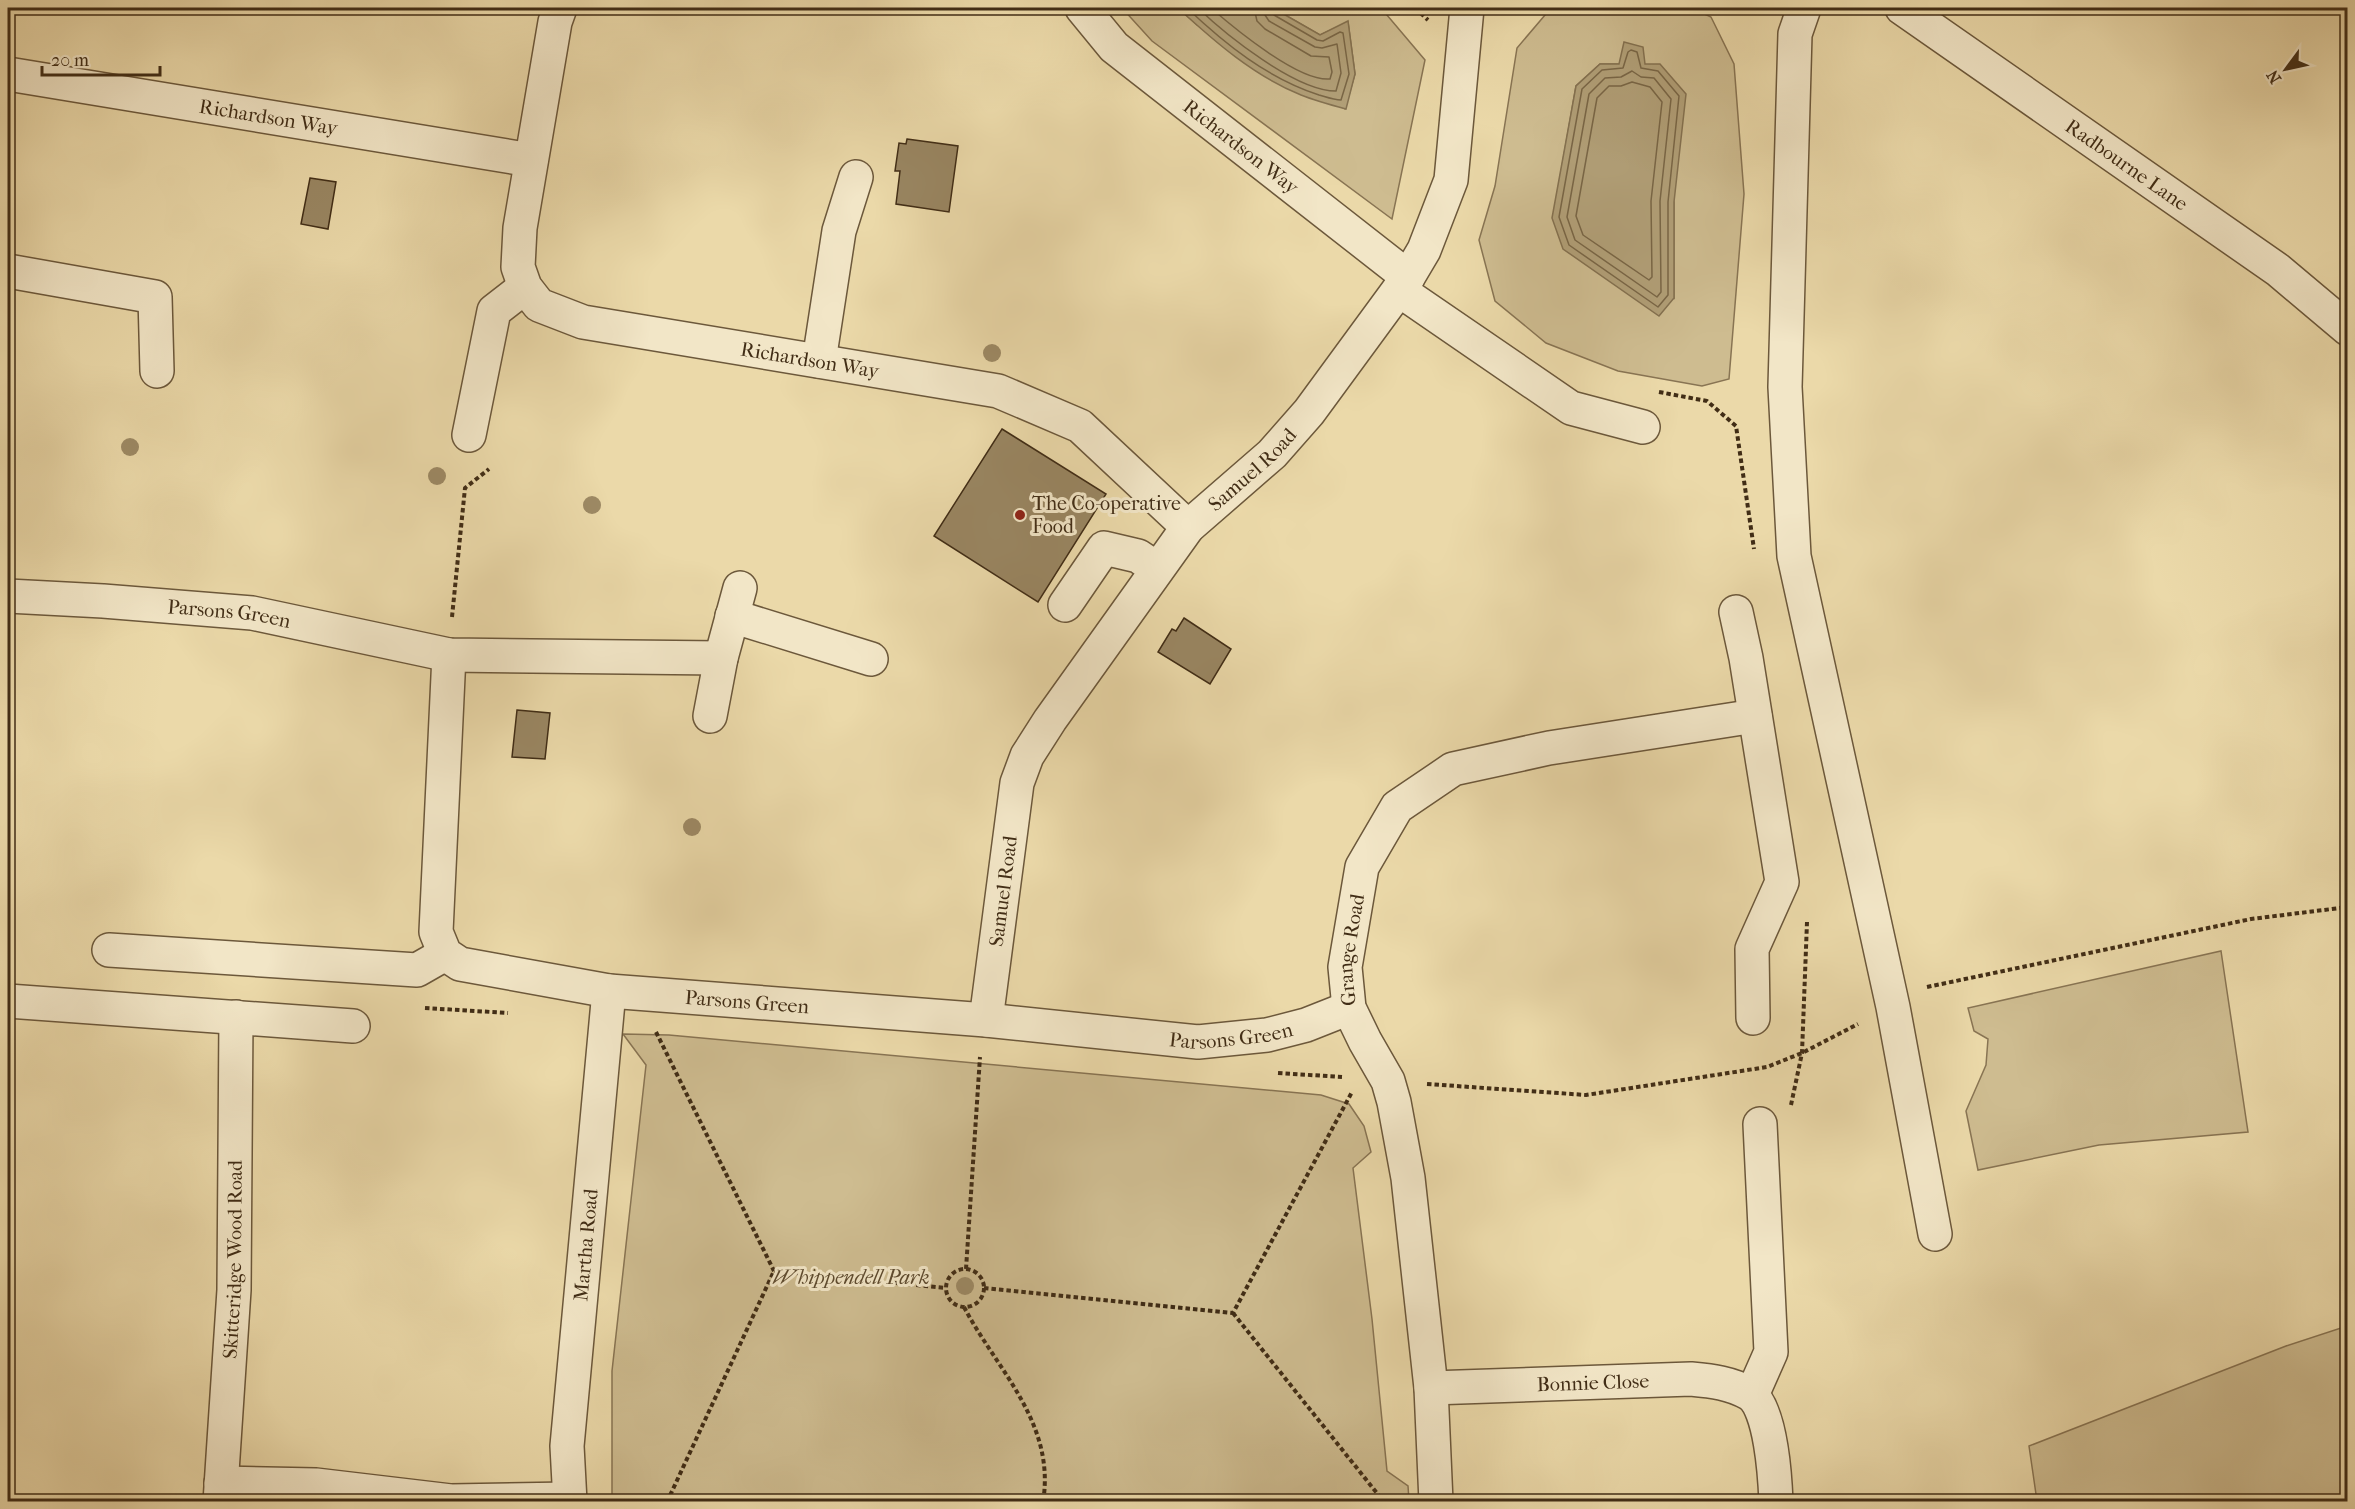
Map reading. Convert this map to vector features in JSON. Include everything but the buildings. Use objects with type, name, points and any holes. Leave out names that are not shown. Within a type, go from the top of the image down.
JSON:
[{"type":"street","points":[[469,435],[494,311],[525,287],[518,267],[520,238],[555,22],[560,8]]},
{"type":"street","name":"Richardson Way","points":[[1082,8],[1114,47],[1403,284],[1571,408],[1643,427]]},
{"type":"street","name":"Samuel Road","points":[[986,1020],[1017,783],[1027,756],[1156,568],[1188,527],[1272,454],[1309,412],[1403,284],[1424,250],[1451,180],[1467,8]]},
{"type":"street","points":[[1804,8],[1795,34],[1785,387],[1794,556],[1893,1007],[1935,1234]]},
{"type":"street","name":"Radbourne Lane","points":[[1902,8],[2278,270],[2348,329]]},
{"type":"street","name":"Richardson Way","points":[[8,74],[531,160]]},
{"type":"street","points":[[819,361],[839,231],[856,177]]},
{"type":"street","points":[[8,271],[155,297],[156,371]]},
{"type":"street","name":"Richardson Way","points":[[525,287],[539,304],[583,322],[998,391],[1080,426],[1188,527]]},
{"type":"street","points":[[1065,605],[1104,548],[1138,556],[1156,568]]},
{"type":"street","name":"Parsons Green","points":[[8,596],[252,613],[449,655],[721,658]]},
{"type":"street","points":[[710,716],[721,658],[736,602],[871,659]]},
{"type":"street","points":[[1736,612],[1746,658],[1782,882],[1752,949],[1753,1018]]},
{"type":"street","points":[[110,950],[417,970],[446,954],[436,932],[449,655]]},
{"type":"street","name":"Grange Road","points":[[1436,1502],[1431,1388],[1408,1178],[1388,1081],[1349,1008],[1345,967],[1362,867],[1397,807],[1453,769],[1549,748],[1755,716]]},
{"type":"street","name":"Parsons Green","points":[[446,954],[460,964],[609,991],[986,1020],[1198,1042],[1268,1035],[1306,1025],[1349,1008]]},
{"type":"street","name":"Martha Road","points":[[221,1492],[316,1485],[451,1501],[569,1500],[567,1446],[609,991]]},
{"type":"street","points":[[8,1001],[353,1026]]},
{"type":"street","name":"Skitteridge Wood Road","points":[[221,1492],[234,1290],[236,1017]]},
{"type":"street","points":[[1761,1125],[1771,1352],[1752,1395],[1761,1408],[1773,1455],[1776,1502]]},
{"type":"street","name":"Bonnie Close","points":[[1431,1388],[1691,1379],[1723,1382],[1752,1395]]},
{"type":"path","points":[[449,655],[465,488],[492,466]]},
{"type":"path","points":[[1917,989],[2251,919],[2348,907]]},
{"type":"path","points":[[966,1269],[980,1054],[986,1020]]},
{"type":"path","points":[[654,1028],[774,1271]]},
{"type":"path","points":[[1388,1081],[1586,1095],[1767,1067],[1802,1053]]},
{"type":"path","points":[[1233,1313],[1354,1088]]},
{"type":"path","points":[[964,1307],[975,1304],[980,1299],[984,1288],[981,1277],[972,1270],[966,1269],[954,1272],[947,1281],[949,1299],[964,1307],[978,1333],[1027,1407],[1042,1450],[1043,1502]]},
{"type":"path","points":[[774,1271],[946,1288]]},
{"type":"path","points":[[667,1502],[774,1271]]},
{"type":"path","points":[[984,1288],[1233,1313],[1384,1502]]},
{"type":"green space","points":[[1122,8],[1178,8],[1197,25],[1345,109],[1355,74],[1348,22],[1320,35],[1273,8],[1381,8],[1425,60],[1392,219],[1152,41]]},
{"type":"green space","points":[[1551,8],[1692,8],[1711,17],[1734,64],[1744,194],[1729,379],[1702,386],[1618,371],[1546,343],[1495,301],[1479,240],[1495,186],[1517,48]],"holes":[[[1600,64],[1619,64],[1674,202],[1674,298],[1553,218],[1576,86]]]},
{"type":"green space","points":[[2221,951],[2248,1132],[2099,1145],[1978,1170],[1966,1111],[1986,1065],[1988,1039],[1974,1031],[1968,1008]]},
{"type":"green space","name":"Whippendell Park","points":[[623,1034],[669,1035],[1321,1095],[1349,1104],[1364,1126],[1371,1152],[1353,1168],[1372,1319],[1387,1471],[1408,1486],[1409,1501],[612,1501],[612,1371],[646,1065]]},
{"type":"green space","points":[[2347,1326],[2347,1501],[2037,1501],[2029,1446],[2286,1346]]},
{"type":"water","points":[[1178,8],[1273,8],[1320,35],[1348,21],[1355,74],[1346,109],[1301,95],[1267,78],[1221,45]]},
{"type":"water","points":[[1624,42],[1643,47],[1645,64],[1660,64],[1686,94],[1674,202],[1674,298],[1659,316],[1563,249],[1552,218],[1576,86],[1600,64],[1619,64]]},
{"type":"place","name":"The Co-operative Food","points":[[1020,515]]}]
